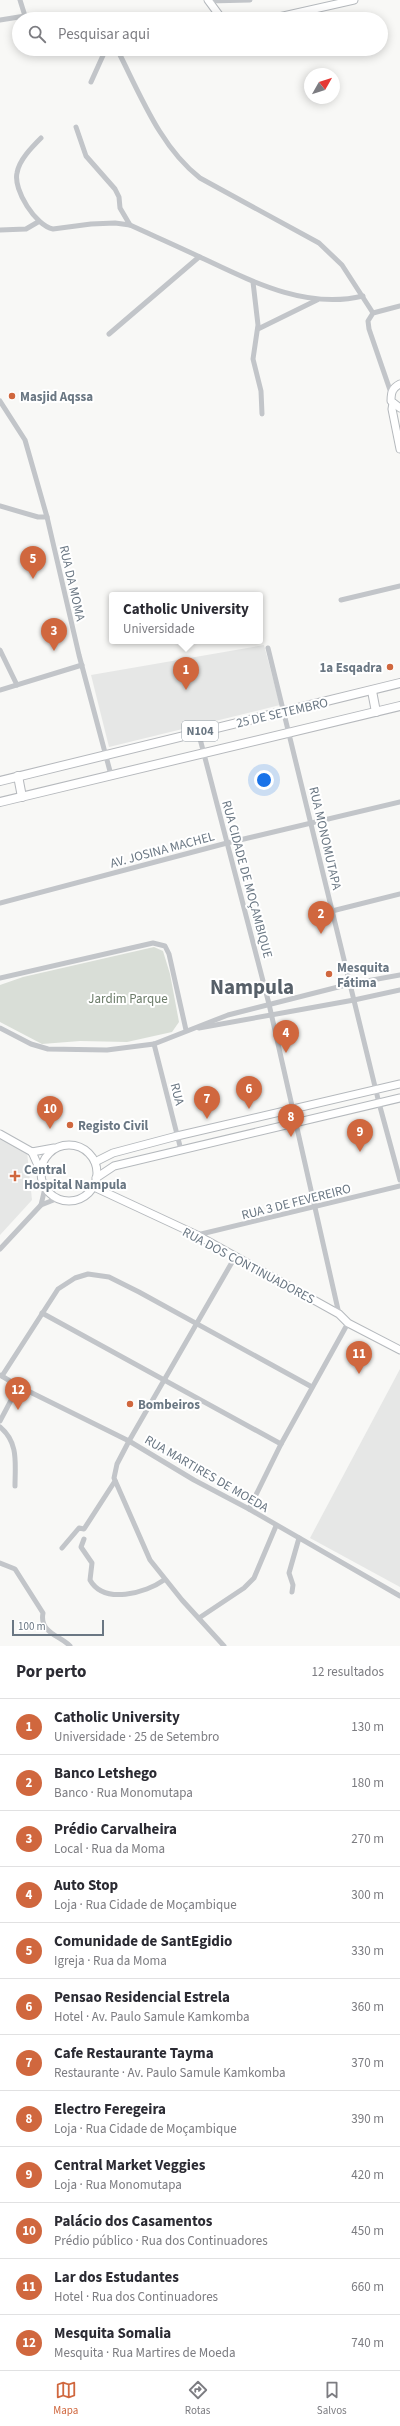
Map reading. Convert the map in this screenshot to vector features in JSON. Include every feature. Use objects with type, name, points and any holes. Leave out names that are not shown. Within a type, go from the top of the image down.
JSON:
[{"type":"main road","name":"25 DE SETEMBRO","points":[[0,781],[198,731],[372,691],[400,683]]},
{"type":"main road","points":[[372,691],[376,712]]},
{"type":"main road","name":"25 DE SETEMBRO","points":[[0,802],[203,752],[400,706]]},
{"type":"main road","points":[[18,776],[22,797]]},
{"type":"street","points":[[20,0],[25,12]]},
{"type":"street","points":[[208,1],[250,0]]},
{"type":"street","points":[[299,12],[348,0]]},
{"type":"street","points":[[208,1],[217,12]]},
{"type":"street","points":[[0,20],[12,19]]},
{"type":"street","points":[[91,82],[104,56]]},
{"type":"street","points":[[120,56],[150,115],[186,167],[200,178],[319,243],[342,265],[373,313]]},
{"type":"street","points":[[76,127],[86,156],[115,189],[119,197],[120,208],[130,226]]},
{"type":"street","points":[[41,138],[21,163],[17,174],[16,184],[32,216],[45,228],[53,229],[91,224],[115,223],[130,226],[253,282],[317,300],[349,300],[363,296]]},
{"type":"street","points":[[0,230],[26,230],[38,222]]},
{"type":"street","points":[[109,334],[199,257]]},
{"type":"street","points":[[253,282],[258,329],[253,359],[261,391],[262,414]]},
{"type":"street","points":[[258,329],[317,300]]},
{"type":"street","points":[[400,306],[373,313],[368,321],[369,329],[391,393],[393,403],[392,410],[400,449]]},
{"type":"street","points":[[391,393],[395,386],[400,384]]},
{"type":"street","name":"RUA DA MOMA","points":[[0,401],[25,440],[47,517],[82,665],[111,775]]},
{"type":"street","points":[[393,403],[400,408]]},
{"type":"street","points":[[0,506],[38,517],[47,517]]},
{"type":"street","points":[[342,600],[400,586]]},
{"type":"street","name":"RUA MONOMUTAPA","points":[[268,648],[379,1103],[400,1180]]},
{"type":"street","points":[[0,650],[16,685]]},
{"type":"street","points":[[0,690],[82,665]]},
{"type":"street","name":"RUA CIDADE DE MOÇAMBIQUE","points":[[198,731],[269,1004],[339,1314]]},
{"type":"street","name":"AV. JOSINA MACHEL","points":[[0,903],[227,843],[400,802]]},
{"type":"street","points":[[332,911],[400,894]]},
{"type":"street","points":[[0,978],[152,943],[165,946],[169,954],[186,1030]]},
{"type":"street","points":[[0,1028],[31,1044],[48,1049],[107,1050],[154,1044],[186,1030],[228,1015],[350,984],[400,975]]},
{"type":"street","points":[[186,1030],[354,1000],[400,990]]},
{"type":"street","name":"RUA","points":[[154,1044],[181,1150]]},
{"type":"street","points":[[95,1162],[112,1153],[177,1136],[400,1084]]},
{"type":"street","points":[[96,1178],[114,1166],[400,1098]]},
{"type":"street","points":[[0,1134],[32,1152],[40,1170],[45,1188],[49,1194],[56,1199]]},
{"type":"street","points":[[0,1249],[41,1205],[56,1199],[74,1200],[84,1196],[94,1187],[96,1178],[95,1162],[80,1145],[69,1144],[32,1152]]},
{"type":"street","points":[[40,1170],[46,1158],[54,1148]]},
{"type":"street","name":"RUA 3 DE FEVEREIRO","points":[[197,1235],[316,1208],[400,1186]]},
{"type":"street","name":"RUA DOS CONTINUADORES","points":[[94,1187],[197,1235],[339,1314],[348,1322],[400,1350]]},
{"type":"street","points":[[41,1205],[45,1188]]},
{"type":"street","points":[[224,1646],[164,1580],[150,1560],[114,1478],[118,1464],[129,1441],[166,1380],[194,1324],[235,1257]]},
{"type":"street","points":[[1,1375],[58,1289],[75,1278],[88,1274],[109,1277],[119,1282],[312,1387]]},
{"type":"street","points":[[42,1313],[281,1444]]},
{"type":"street","points":[[249,1509],[281,1444],[348,1322]]},
{"type":"street","name":"RUA MARTIRES DE MOEDA","points":[[1,1375],[18,1387],[129,1441],[194,1480],[249,1509],[276,1526],[400,1596]]},
{"type":"street","points":[[0,1421],[18,1387]]},
{"type":"street","points":[[0,1427],[8,1433],[15,1448],[15,1486]]},
{"type":"street","points":[[62,1548],[79,1528],[84,1529],[115,1481]]},
{"type":"street","points":[[199,1618],[244,1588],[254,1578],[276,1526]]},
{"type":"street","points":[[292,1592],[293,1585],[289,1573],[299,1538]]},
{"type":"street","points":[[84,1539],[81,1547],[92,1563],[90,1580],[98,1589],[118,1595],[142,1592],[151,1589],[164,1580]]},
{"type":"street","points":[[0,1563],[15,1568],[43,1613],[42,1618],[46,1628],[58,1639],[65,1641],[70,1646]]},
{"type":"shaded area","points":[[264,645],[280,705],[109,747],[91,675]]},
{"type":"shaded area","name":"Central Hospital Nampula","points":[[0,1138],[27,1151],[32,1200],[0,1235]]},
{"type":"shaded area","points":[[400,1369],[400,1587],[310,1538]]},
{"type":"green space","name":"Jardim Parque","points":[[154,947],[163,951],[170,974],[179,1022],[172,1032],[127,1042],[80,1041],[42,1044],[0,1022],[0,985],[23,977]]},
{"type":"place","name":"Masjid Aqssa","points":[[12,396]]},
{"type":"place","name":"Comunidade de SantEgidio","points":[[33,579]]},
{"type":"place","name":"Prédio Carvalheira","points":[[54,651]]},
{"type":"place","name":"1a Esqadra","points":[[390,667]]},
{"type":"place","name":"Catholic University","points":[[186,690]]},
{"type":"place","name":"Banco Letshego","points":[[321,934]]},
{"type":"place","name":"Mesquita Fátima","points":[[329,974]]},
{"type":"place","name":"Auto Stop","points":[[286,1053]]},
{"type":"place","name":"Pensao Residencial Estrela","points":[[249,1109]]},
{"type":"place","name":"Cafe Restaurante Tayma","points":[[207,1119]]},
{"type":"place","name":"Registo Civil","points":[[70,1125]]},
{"type":"place","name":"Palácio dos Casamentos","points":[[50,1129]]},
{"type":"place","name":"Electro Feregeira","points":[[291,1137]]},
{"type":"place","name":"Central Market Veggies","points":[[360,1152]]},
{"type":"place","name":"Central Hospital Nampula","points":[[15,1176]]},
{"type":"place","name":"Lar dos Estudantes","points":[[359,1374]]},
{"type":"place","name":"Bombeiros","points":[[130,1404]]},
{"type":"place","name":"Mesquita Somalia","points":[[18,1410]]},
{"type":"district","name":"Nampula","points":[[252,987]]}]
